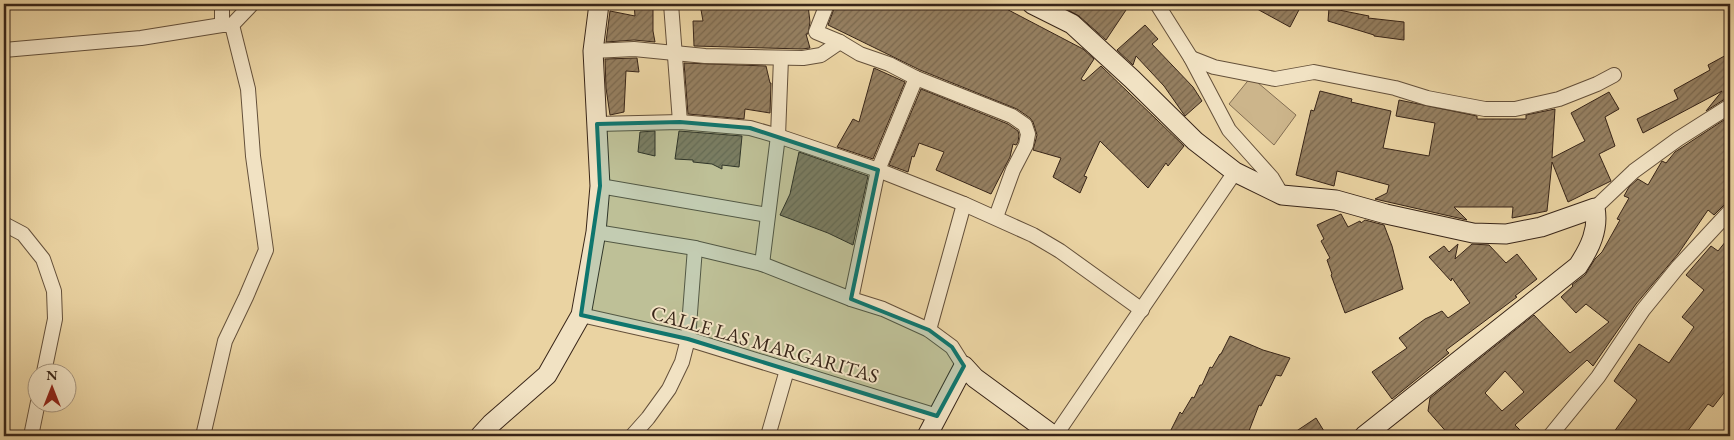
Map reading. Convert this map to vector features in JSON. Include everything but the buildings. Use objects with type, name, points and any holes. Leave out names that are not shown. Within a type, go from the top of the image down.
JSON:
[{"type":"street","points":[[203,436],[225,341],[266,250],[252,156],[248,89],[222,4]]},
{"type":"street","points":[[4,50],[141,38],[227,25],[252,4]]},
{"type":"street","points":[[480,436],[491,424],[547,376],[581,315],[596,232],[600,186],[593,51],[599,4]]},
{"type":"street","points":[[671,4],[680,122]]},
{"type":"street","points":[[828,4],[816,32],[840,42],[860,54],[889,64],[916,78],[1012,116],[1025,124],[1028,134],[1026,145],[1013,170],[996,217]]},
{"type":"street","points":[[1032,4],[1072,24],[1132,79],[1195,141],[1236,172],[1290,197],[1336,200],[1386,214],[1473,233],[1506,234],[1541,226],[1595,208],[1625,179],[1670,144],[1730,106]]},
{"type":"street","points":[[1157,4],[1191,58],[1229,130],[1290,197]]},
{"type":"street","points":[[593,51],[634,49],[705,56],[803,58],[821,55],[840,42]]},
{"type":"street","points":[[762,264],[778,136],[781,58]]},
{"type":"street","points":[[1191,58],[1214,67],[1275,79],[1314,72],[1395,88],[1427,98],[1484,109],[1515,109],[1559,99],[1614,75]]},
{"type":"street","points":[[851,298],[878,170],[916,78]]},
{"type":"street","points":[[597,124],[680,122],[750,128],[878,170],[996,217],[1033,235],[1060,251],[1142,310]]},
{"type":"street","points":[[596,232],[695,248],[762,264],[851,298],[883,308],[929,330],[952,347],[964,366],[975,378],[1055,436],[1236,172]]},
{"type":"street","points":[[600,186],[767,215]]},
{"type":"street","points":[[929,330],[964,204]]},
{"type":"street","points":[[1364,436],[1578,266],[1589,249],[1595,230],[1597,219],[1595,208]]},
{"type":"street","points":[[1550,436],[1598,377],[1643,310],[1678,267],[1730,211]]},
{"type":"street","points":[[4,224],[23,234],[43,259],[54,291],[56,318],[46,362]]},
{"type":"street","points":[[632,436],[669,389],[682,362],[688,339],[695,248]]},
{"type":"street","name":"CALLE LAS MARGARITAS","points":[[581,315],[688,339],[937,416]]},
{"type":"street","points":[[927,436],[964,366]]},
{"type":"street","points":[[768,436],[787,370]]},
{"type":"street","points":[[31,436],[36,412]]},
{"type":"highlighted area","points":[[680,122],[750,128],[878,170],[851,299],[929,330],[952,347],[964,366],[937,416],[688,339],[581,315],[600,186],[597,124]]},
{"type":"shaded area","points":[[1251,77],[1296,115],[1274,145],[1229,104]]}]
